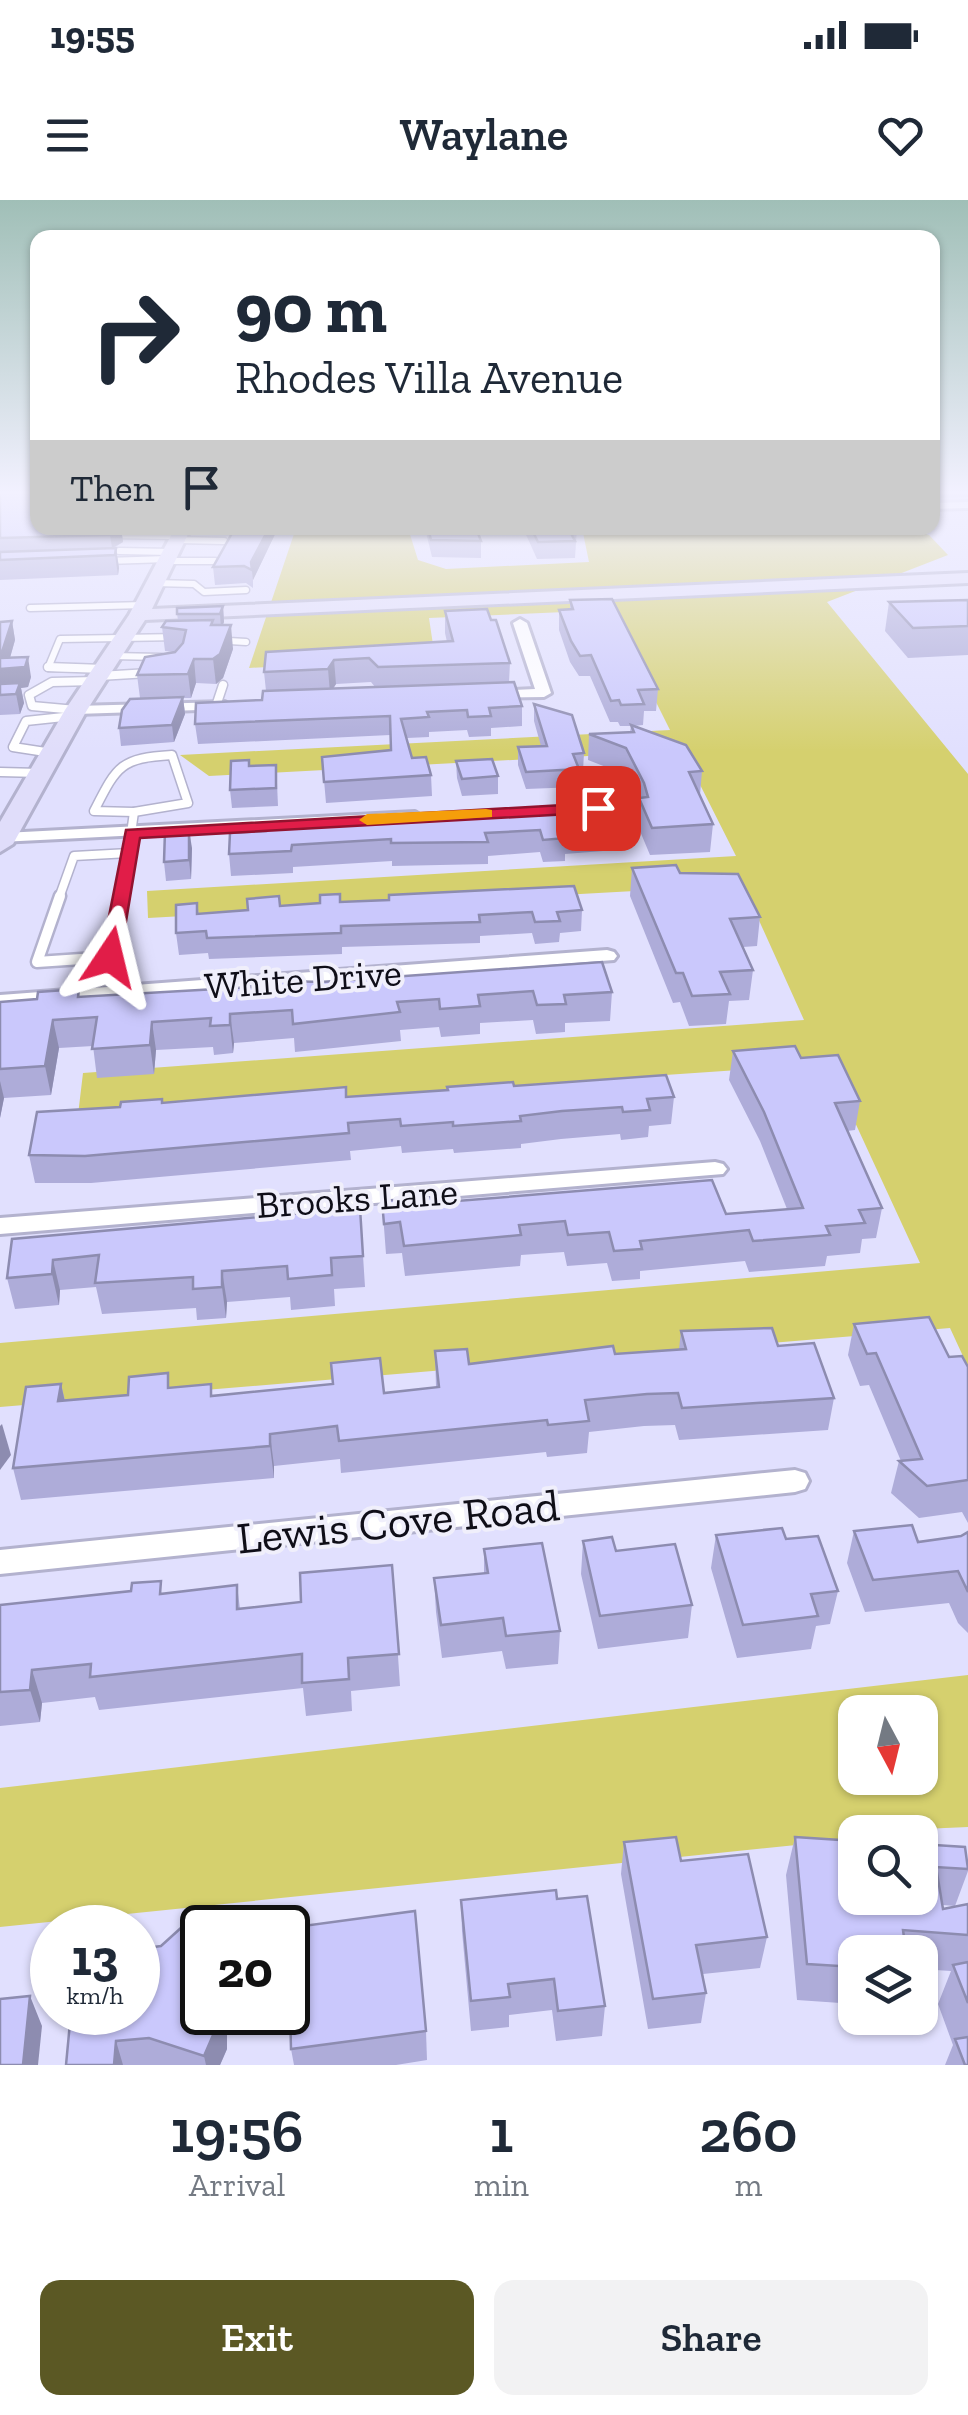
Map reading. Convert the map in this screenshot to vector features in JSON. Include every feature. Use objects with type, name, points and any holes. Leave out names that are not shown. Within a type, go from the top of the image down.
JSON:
[{"type":"main road","points":[[2,841],[74,713],[142,610],[157,578]]},
{"type":"main road","points":[[142,610],[250,600],[743,578]]},
{"type":"main road","points":[[250,600],[967,578]]},
{"type":"street","points":[[470,696],[544,693],[520,624]]},
{"type":"street","points":[[74,713],[243,705]]},
{"type":"street","points":[[2,841],[428,816]]},
{"type":"street","name":"White Drive","points":[[0,1001],[607,956]]},
{"type":"street","name":"Brooks Lane","points":[[0,1226],[715,1170]]},
{"type":"street","name":"Lewis Cove Road","points":[[0,1562],[796,1481]]},
{"type":"lane","points":[[155,582],[194,584],[204,592],[250,600]]},
{"type":"lane","points":[[30,608],[142,610]]},
{"type":"lane","points":[[14,696],[29,695],[52,682],[185,636]]},
{"type":"lane","points":[[212,636],[246,642]]},
{"type":"lane","points":[[165,672],[107,664],[60,639],[48,668],[107,664],[168,657]]},
{"type":"lane","points":[[216,706],[223,684]]},
{"type":"lane","points":[[29,695],[32,706],[74,713]]},
{"type":"lane","points":[[46,763],[12,747],[26,722],[74,713]]},
{"type":"lane","points":[[172,755],[188,802],[134,812],[94,811],[120,762],[128,757],[172,755]]},
{"type":"lane","points":[[0,772],[46,763]]},
{"type":"lane","points":[[129,854],[74,856],[37,962],[110,957],[129,854],[134,812]]},
{"type":"shaded area","points":[[279,578],[889,578],[827,602],[968,774],[968,1367],[950,1328],[0,1407],[0,1343],[920,1263],[828,1064],[78,1115],[83,1073],[804,1020],[743,885],[148,918],[147,891],[736,856],[683,751],[209,776],[180,755],[670,730],[610,610],[429,618],[435,658],[249,668]]},
{"type":"shaded area","points":[[968,1675],[968,1827],[938,1828],[938,1815],[838,1815],[838,1841],[214,1905],[180,1905],[180,1908],[160,1911],[160,1905],[30,1905],[30,1924],[0,1927],[0,1788]]},
{"type":"building","points":[[612,599],[658,689],[638,690],[644,704],[621,705],[619,700],[611,701],[591,655],[580,656],[559,610],[573,609],[570,600]]},
{"type":"building","points":[[968,600],[968,626],[913,628],[889,602]]},
{"type":"building","points":[[223,606],[220,614],[177,614],[177,608]]},
{"type":"building","points":[[487,609],[491,620],[496,620],[510,663],[378,667],[369,658],[334,660],[328,669],[264,672],[266,652],[453,641],[445,611]]},
{"type":"building","points":[[213,620],[211,625],[231,625],[220,654],[213,659],[194,659],[188,674],[137,675],[145,657],[175,652],[183,643],[186,630],[162,627],[166,621]]},
{"type":"building","points":[[12,621],[0,658],[0,622]]},
{"type":"building","points":[[28,657],[25,667],[0,669],[0,658]]},
{"type":"building","points":[[514,682],[522,706],[489,708],[491,716],[468,717],[467,710],[427,712],[429,717],[401,719],[412,758],[426,757],[431,775],[324,782],[322,757],[391,750],[390,716],[195,724],[196,703],[262,700],[263,691]]},
{"type":"building","points":[[20,683],[16,694],[0,695],[0,684]]},
{"type":"building","points":[[183,697],[172,725],[119,728],[122,710],[130,699]]},
{"type":"building","points":[[534,704],[572,715],[584,753],[573,754],[579,769],[526,772],[518,747],[547,746]]},
{"type":"building","points":[[631,725],[686,745],[702,771],[689,772],[713,824],[652,828],[639,798],[648,797],[644,783],[626,748],[589,734],[634,732]]},
{"type":"building","points":[[492,759],[498,776],[462,779],[456,761]]},
{"type":"building","points":[[249,760],[249,766],[276,765],[276,788],[230,790],[231,761]]},
{"type":"building","points":[[594,804],[604,829],[563,831],[566,838],[543,840],[540,830],[485,833],[488,842],[391,843],[391,839],[292,845],[291,851],[229,854],[230,833],[266,831],[266,824],[388,821],[388,815]]},
{"type":"building","points":[[189,830],[189,860],[164,862],[165,831]]},
{"type":"building","points":[[676,865],[680,873],[738,874],[760,917],[730,919],[753,970],[720,972],[730,994],[692,996],[683,973],[676,973],[632,868]]},
{"type":"building","points":[[574,886],[582,910],[557,912],[560,921],[535,922],[532,912],[479,915],[480,922],[341,926],[341,933],[207,938],[206,931],[176,933],[176,905],[197,903],[197,914],[248,910],[247,899],[279,896],[280,906],[320,903],[320,895],[340,894],[340,902],[389,900],[389,895]]},
{"type":"building","points":[[602,962],[612,992],[564,995],[566,1004],[537,1005],[533,991],[478,995],[480,1006],[440,1009],[439,999],[397,1002],[400,1012],[293,1024],[292,1010],[230,1014],[230,1025],[210,1026],[211,1018],[152,1022],[150,1045],[92,1049],[97,1017],[53,1020],[45,1066],[0,1069],[0,1002],[37,999],[38,992],[79,989],[78,997],[251,987],[251,980],[321,982]]},
{"type":"building","points":[[795,1046],[801,1058],[838,1055],[860,1101],[835,1103],[882,1208],[859,1210],[865,1223],[826,1226],[830,1235],[753,1241],[749,1230],[640,1241],[642,1249],[614,1251],[609,1232],[568,1235],[565,1221],[519,1225],[521,1235],[404,1246],[400,1222],[384,1224],[382,1201],[444,1196],[445,1202],[712,1180],[726,1214],[803,1208],[764,1112],[733,1051]]},
{"type":"building","points":[[666,1075],[674,1097],[647,1099],[650,1110],[623,1112],[622,1107],[562,1111],[520,1116],[521,1121],[453,1126],[453,1122],[401,1126],[400,1119],[348,1123],[349,1133],[85,1156],[29,1155],[37,1112],[120,1107],[121,1102],[162,1099],[162,1103],[346,1087],[346,1097],[513,1082],[514,1086]]},
{"type":"building","points":[[360,1208],[363,1256],[331,1258],[332,1275],[288,1279],[287,1266],[222,1271],[222,1287],[193,1289],[193,1277],[95,1283],[99,1255],[53,1260],[52,1274],[7,1278],[12,1239]]},
{"type":"building","points":[[929,1317],[949,1357],[962,1356],[968,1367],[968,1480],[927,1486],[899,1461],[922,1459],[876,1353],[867,1354],[854,1324]]},
{"type":"building","points":[[772,1328],[778,1346],[814,1343],[834,1398],[682,1408],[678,1393],[647,1394],[585,1400],[589,1421],[548,1425],[547,1420],[339,1441],[337,1426],[270,1434],[270,1446],[13,1468],[26,1387],[61,1384],[58,1401],[128,1395],[129,1377],[168,1373],[168,1388],[211,1384],[211,1396],[333,1384],[331,1363],[380,1358],[384,1393],[439,1387],[435,1351],[467,1349],[469,1364],[613,1346],[615,1354],[686,1349],[681,1331]]},
{"type":"building","points":[[912,1525],[918,1542],[968,1532],[968,1592],[958,1571],[873,1580],[854,1531]]},
{"type":"building","points":[[782,1528],[786,1539],[818,1536],[838,1591],[811,1594],[818,1616],[743,1625],[716,1535]]},
{"type":"building","points":[[612,1537],[616,1551],[675,1544],[692,1605],[600,1616],[583,1541]]},
{"type":"building","points":[[542,1543],[560,1631],[506,1636],[503,1618],[441,1625],[434,1578],[488,1573],[484,1549]]},
{"type":"building","points":[[392,1565],[399,1654],[348,1658],[349,1679],[302,1683],[302,1654],[90,1677],[91,1664],[32,1670],[30,1690],[0,1692],[0,1605],[131,1591],[132,1583],[161,1581],[160,1594],[237,1585],[237,1609],[301,1602],[300,1573]]},
{"type":"building","points":[[676,1837],[681,1861],[748,1854],[767,1937],[696,1945],[706,1993],[653,1999],[624,1842]]},
{"type":"building","points":[[795,1837],[838,1840],[838,1915],[938,1915],[938,1879],[943,1909],[968,1904],[968,1935],[903,1930],[904,1935],[838,1935],[838,1966],[807,1964]]},
{"type":"building","points":[[938,1845],[965,1847],[968,1869],[938,1867]]},
{"type":"building","points":[[556,1890],[557,1899],[587,1896],[605,2006],[558,2011],[554,1979],[508,1984],[510,1997],[471,2001],[461,1900]]},
{"type":"building","points":[[415,1911],[426,2031],[291,2049],[291,2035],[310,2035],[310,1925]]},
{"type":"building","points":[[180,1929],[180,2035],[213,2035],[204,2056],[149,2038],[116,2041],[114,2065],[66,2065],[69,2035],[160,2035],[161,1946]]},
{"type":"building","points":[[968,1962],[968,2003],[953,1965]]},
{"type":"building","points":[[30,1996],[23,2065],[0,2065],[0,1999]]},
{"type":"building","points":[[968,2037],[968,2065],[965,2065],[955,2039]]},
{"type":"slow traffic","points":[[367,820],[486,814]]},
{"type":"route","points":[[110,957],[132,834],[598,808]]}]
